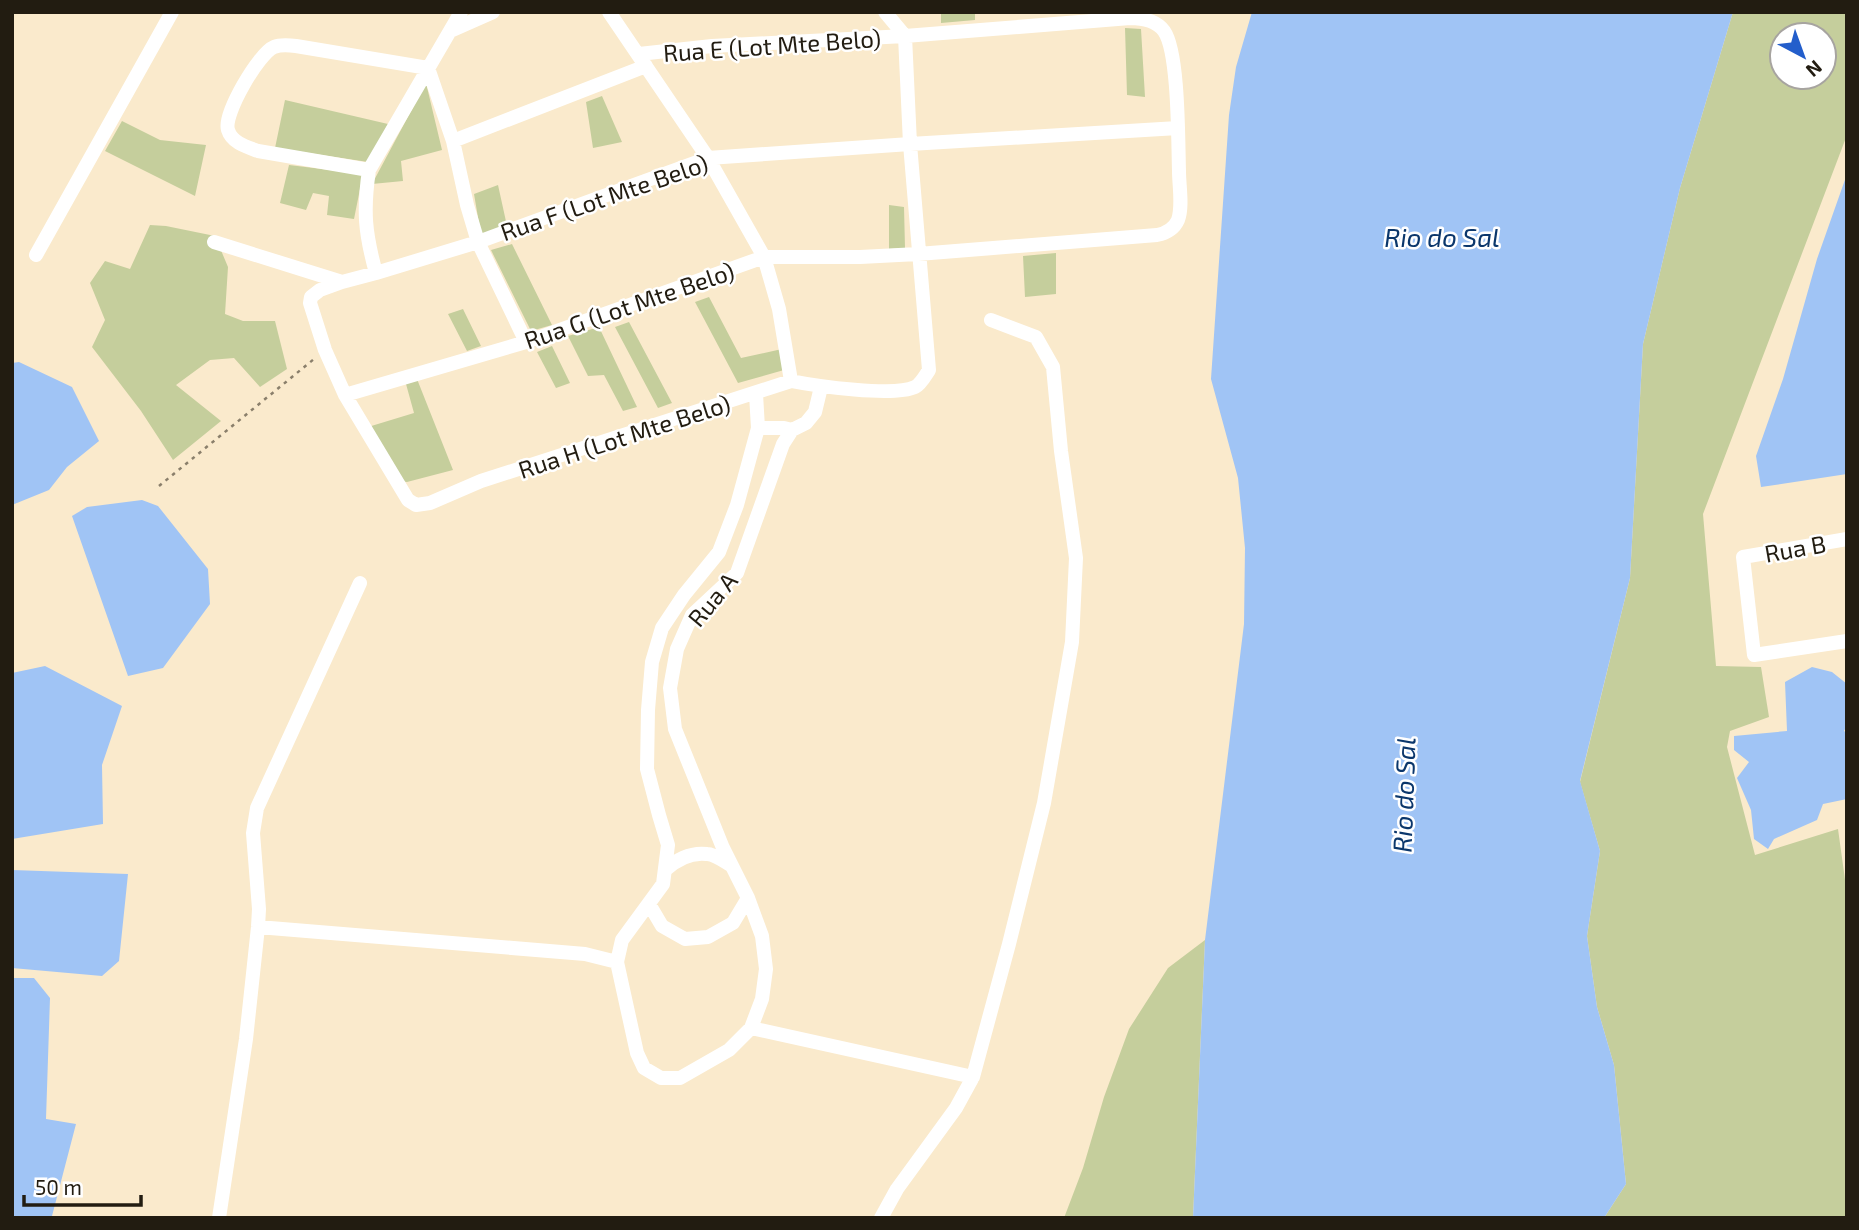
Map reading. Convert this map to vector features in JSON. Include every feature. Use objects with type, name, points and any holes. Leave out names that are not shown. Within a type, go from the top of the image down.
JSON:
[{"type":"street","points":[[36,255],[172,12]]},
{"type":"street","points":[[376,273],[366,228],[365,198],[369,170],[461,12]]},
{"type":"street","points":[[450,31],[493,12]]},
{"type":"street","points":[[609,12],[708,158],[764,257],[779,309],[791,381],[821,387],[900,391],[918,386],[929,370],[910,144],[905,36],[885,12]]},
{"type":"street","name":"Rua E (Lot Mte Belo)","points":[[453,141],[642,60],[712,46],[905,36],[1130,18],[1142,19],[1160,26],[1168,38],[1175,78],[1178,128]]},
{"type":"street","points":[[369,170],[258,151],[244,146],[232,138],[229,132],[231,108],[262,55],[281,45],[428,68]]},
{"type":"street","points":[[428,68],[453,141],[478,242],[526,342]]},
{"type":"street","name":"Rua F (Lot Mte Belo)","points":[[324,350],[311,311],[310,298],[320,290],[478,242],[708,158],[1178,128]]},
{"type":"street","name":"Rua G (Lot Mte Belo)","points":[[345,396],[526,342],[764,257],[918,254],[1168,232],[1176,224],[1180,207],[1178,128]]},
{"type":"street","points":[[214,242],[342,282]]},
{"type":"street","points":[[881,1218],[897,1189],[956,1108],[973,1077],[1044,803],[1072,642],[1076,558],[1061,451],[1053,367],[1037,337],[991,320]]},
{"type":"street","points":[[324,350],[345,396]]},
{"type":"street","name":"Rua H (Lot Mte Belo)","points":[[345,396],[405,497],[416,505],[430,503],[481,481],[791,381]]},
{"type":"street","name":"Rua A","points":[[751,1028],[762,999],[766,969],[762,936],[675,729],[670,688],[677,649],[692,615],[737,573],[783,444],[792,430],[806,423],[815,412],[821,387]]},
{"type":"street","name":"Rua A","points":[[617,962],[622,940],[663,884],[668,845],[648,769],[648,710],[652,662],[662,628],[684,595],[719,552],[737,505],[758,428],[756,394]]},
{"type":"street","points":[[758,428],[792,430]]},
{"type":"street","name":"Rua B","points":[[1847,539],[1743,557],[1754,654],[1847,642]]},
{"type":"street","points":[[219,1218],[246,1039],[258,927],[253,832],[257,808],[360,583]]},
{"type":"street","points":[[708,853],[714,823]]},
{"type":"street","points":[[668,845],[688,856]]},
{"type":"street","points":[[665,870],[688,856],[708,853],[732,866]]},
{"type":"street","points":[[649,904],[662,926],[685,939],[708,937],[733,923],[748,898]]},
{"type":"street","points":[[258,927],[585,954],[617,962],[637,1053],[644,1068],[661,1078],[680,1079],[699,1069],[729,1050],[751,1028],[973,1077]]},
{"type":"path","points":[[159,486],[324,350]]},
{"type":"green space","points":[[941,12],[975,12],[975,20],[941,23]]},
{"type":"green space","points":[[1733,12],[1847,12],[1847,135],[1703,514],[1716,666],[1761,667],[1769,717],[1730,731],[1727,747],[1755,855],[1838,829],[1847,894],[1847,1218],[1604,1218],[1626,1184],[1614,1065],[1597,1007],[1587,936],[1600,851],[1580,782],[1630,578],[1643,344],[1680,188]]},
{"type":"green space","points":[[1125,28],[1141,29],[1145,97],[1127,95]]},
{"type":"green space","points":[[426,83],[442,150],[401,161],[403,181],[372,184]]},
{"type":"green space","points":[[602,96],[622,142],[593,148],[586,102]]},
{"type":"green space","points":[[285,100],[388,124],[368,162],[275,148]]},
{"type":"green space","points":[[122,121],[160,140],[206,145],[195,196],[105,151]]},
{"type":"green space","points":[[289,165],[363,174],[354,219],[327,215],[329,196],[313,193],[306,210],[280,203]]},
{"type":"green space","points":[[498,185],[507,226],[481,235],[474,194]]},
{"type":"green space","points":[[889,205],[904,207],[905,248],[889,249]]},
{"type":"green space","points":[[150,225],[215,236],[228,267],[225,314],[243,321],[275,321],[287,369],[260,387],[234,358],[210,360],[176,385],[221,421],[173,460],[141,411],[92,347],[105,320],[90,283],[105,261],[130,269]]},
{"type":"green space","points":[[512,244],[552,325],[531,331],[491,250]]},
{"type":"green space","points":[[1056,253],[1056,294],[1025,297],[1023,256]]},
{"type":"green space","points":[[709,297],[741,358],[782,349],[784,370],[738,383],[695,302]]},
{"type":"green space","points":[[463,309],[481,346],[467,351],[448,314]]},
{"type":"green space","points":[[629,322],[672,403],[658,408],[615,327]]},
{"type":"green space","points":[[599,327],[637,407],[623,411],[604,375],[588,376],[568,336]]},
{"type":"green space","points":[[552,346],[570,383],[556,388],[537,352]]},
{"type":"green space","points":[[417,379],[453,470],[407,482],[392,480],[368,427],[414,413],[406,384]]},
{"type":"green space","points":[[1205,940],[1193,1218],[1064,1218],[1129,1029],[1168,968]]},
{"type":"water","name":"Rio do Sal","points":[[1252,12],[1733,12],[1680,188],[1643,344],[1630,578],[1580,781],[1600,851],[1587,936],[1597,1007],[1614,1065],[1626,1184],[1604,1218],[1193,1218],[1205,940],[1244,624],[1245,548],[1238,478],[1211,379],[1229,115],[1236,67]]},
{"type":"water","points":[[1847,174],[1847,474],[1761,487],[1756,456],[1783,379],[1817,259]]},
{"type":"water","points":[[19,362],[72,387],[99,441],[67,467],[49,490],[12,505],[12,363]]},
{"type":"water","points":[[142,500],[158,506],[208,569],[210,604],[163,668],[128,676],[72,516],[87,507]]},
{"type":"water","points":[[45,666],[122,706],[102,765],[103,824],[12,839],[12,673]]},
{"type":"water","points":[[1812,667],[1832,672],[1847,684],[1847,729],[1844,730],[1847,737],[1847,799],[1823,804],[1817,820],[1774,839],[1768,849],[1754,839],[1751,810],[1737,778],[1749,762],[1734,750],[1734,736],[1787,731],[1785,682]]},
{"type":"water","points":[[12,870],[128,874],[119,961],[102,976],[12,968]]},
{"type":"water","points":[[12,978],[34,978],[50,998],[46,1119],[76,1124],[52,1216],[12,1218]]}]
